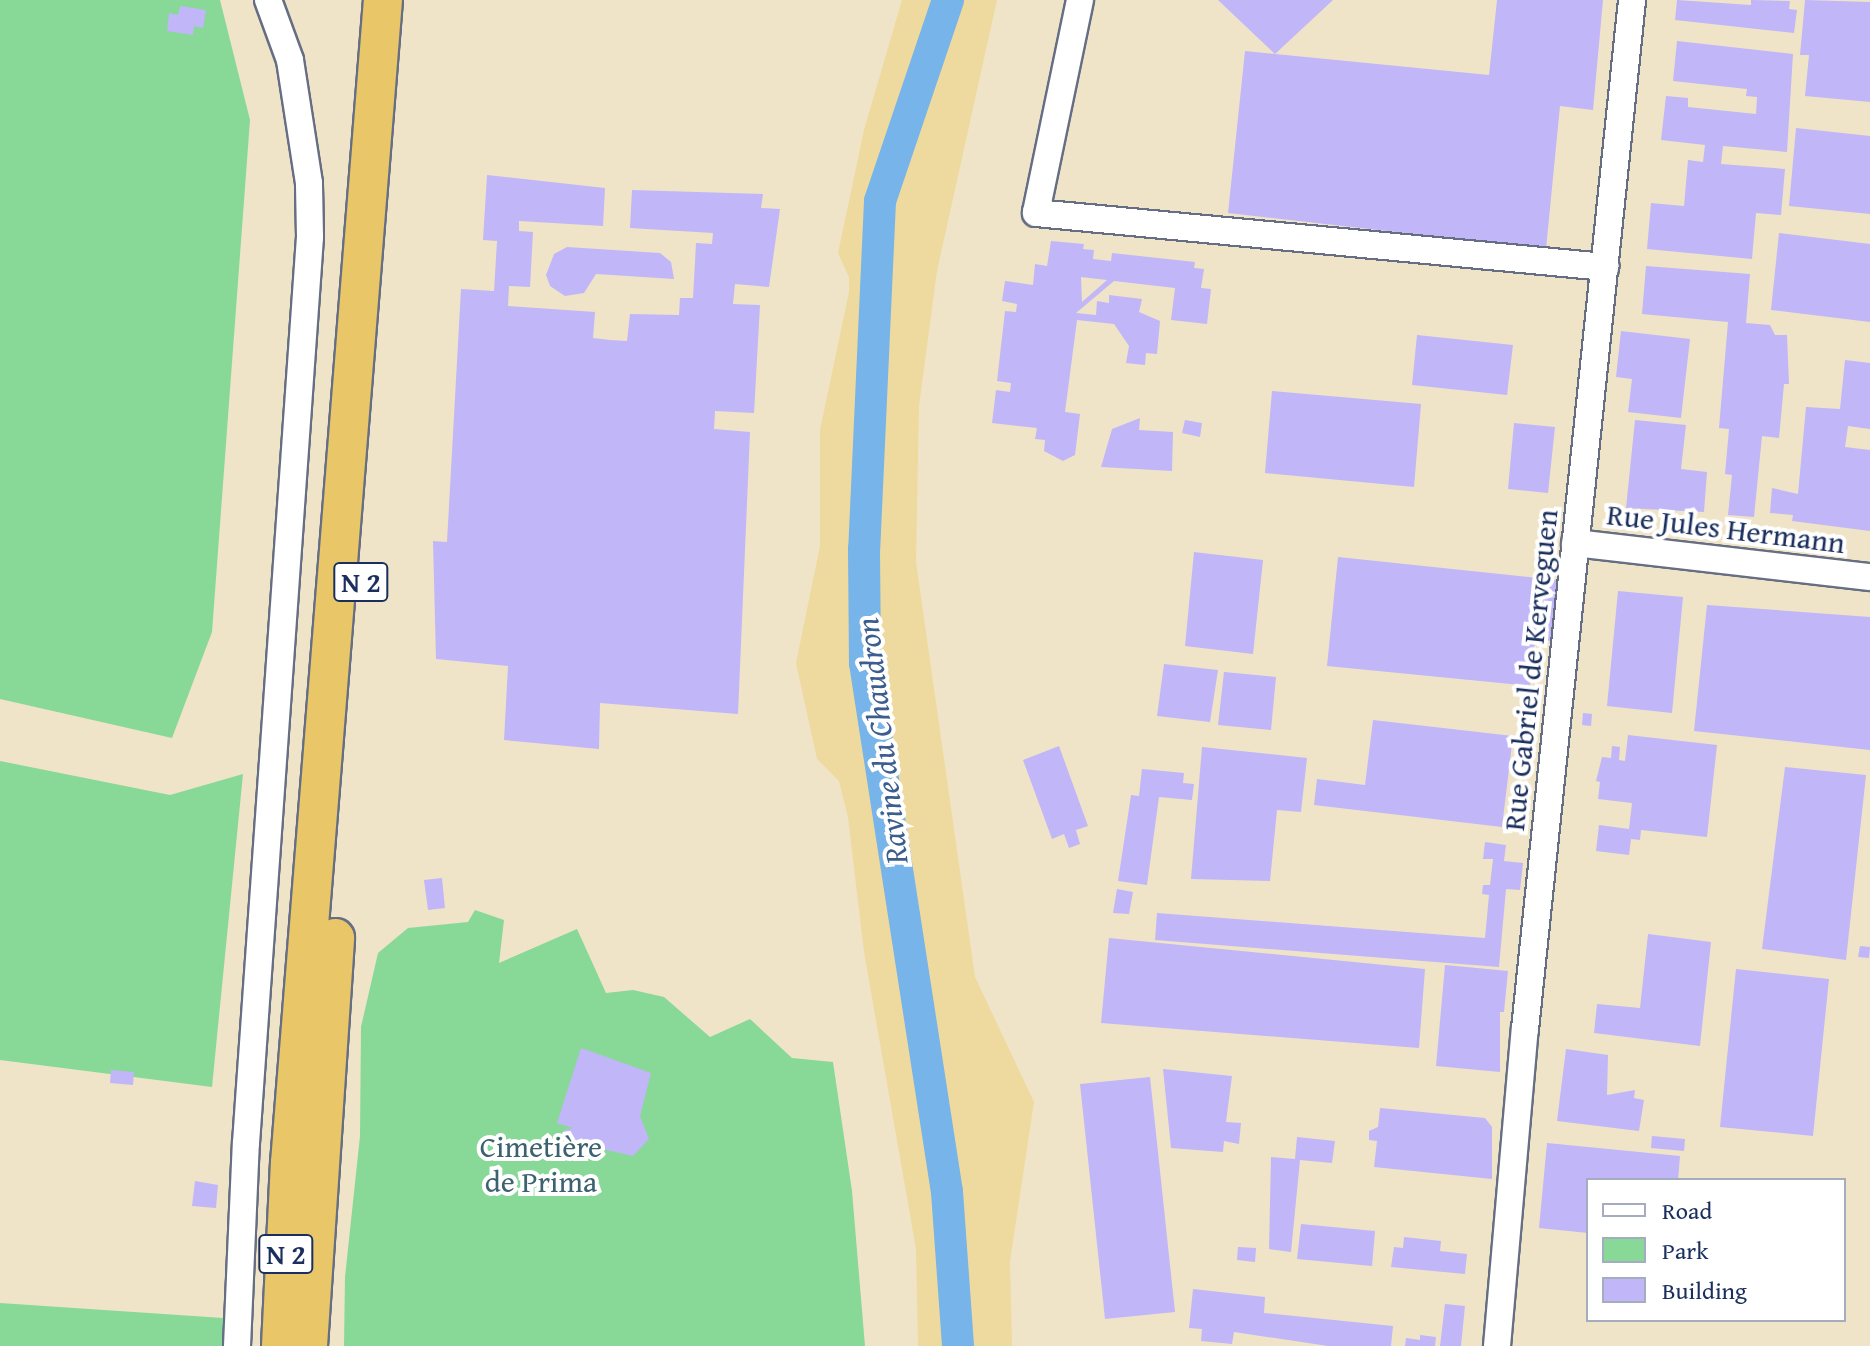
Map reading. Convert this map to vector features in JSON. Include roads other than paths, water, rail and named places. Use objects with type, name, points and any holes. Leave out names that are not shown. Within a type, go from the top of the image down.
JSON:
[{"type":"highway","name":"N 2","points":[[281,1346],[291,1147],[383,0]]},
{"type":"highway","name":"N 2","points":[[308,1346],[405,0]]},
{"type":"street","points":[[237,1346],[247,1127],[310,237],[309,183],[290,60],[268,0]]},
{"type":"street","points":[[1080,0],[1036,213],[1605,267]]},
{"type":"street","name":"Rue Gabriel de Kerveguen","points":[[1497,1346],[1575,543],[1632,0]]},
{"type":"street","name":"Rue Jules Hermann","points":[[1575,543],[1870,577]]},
{"type":"waterway","name":"Ravine du Chaudron","points":[[948,0],[880,201],[864,549],[865,663],[947,1192],[958,1346]]},
{"type":"park label","name":"Cimetière de Prima","points":[[541,1163]]}]
